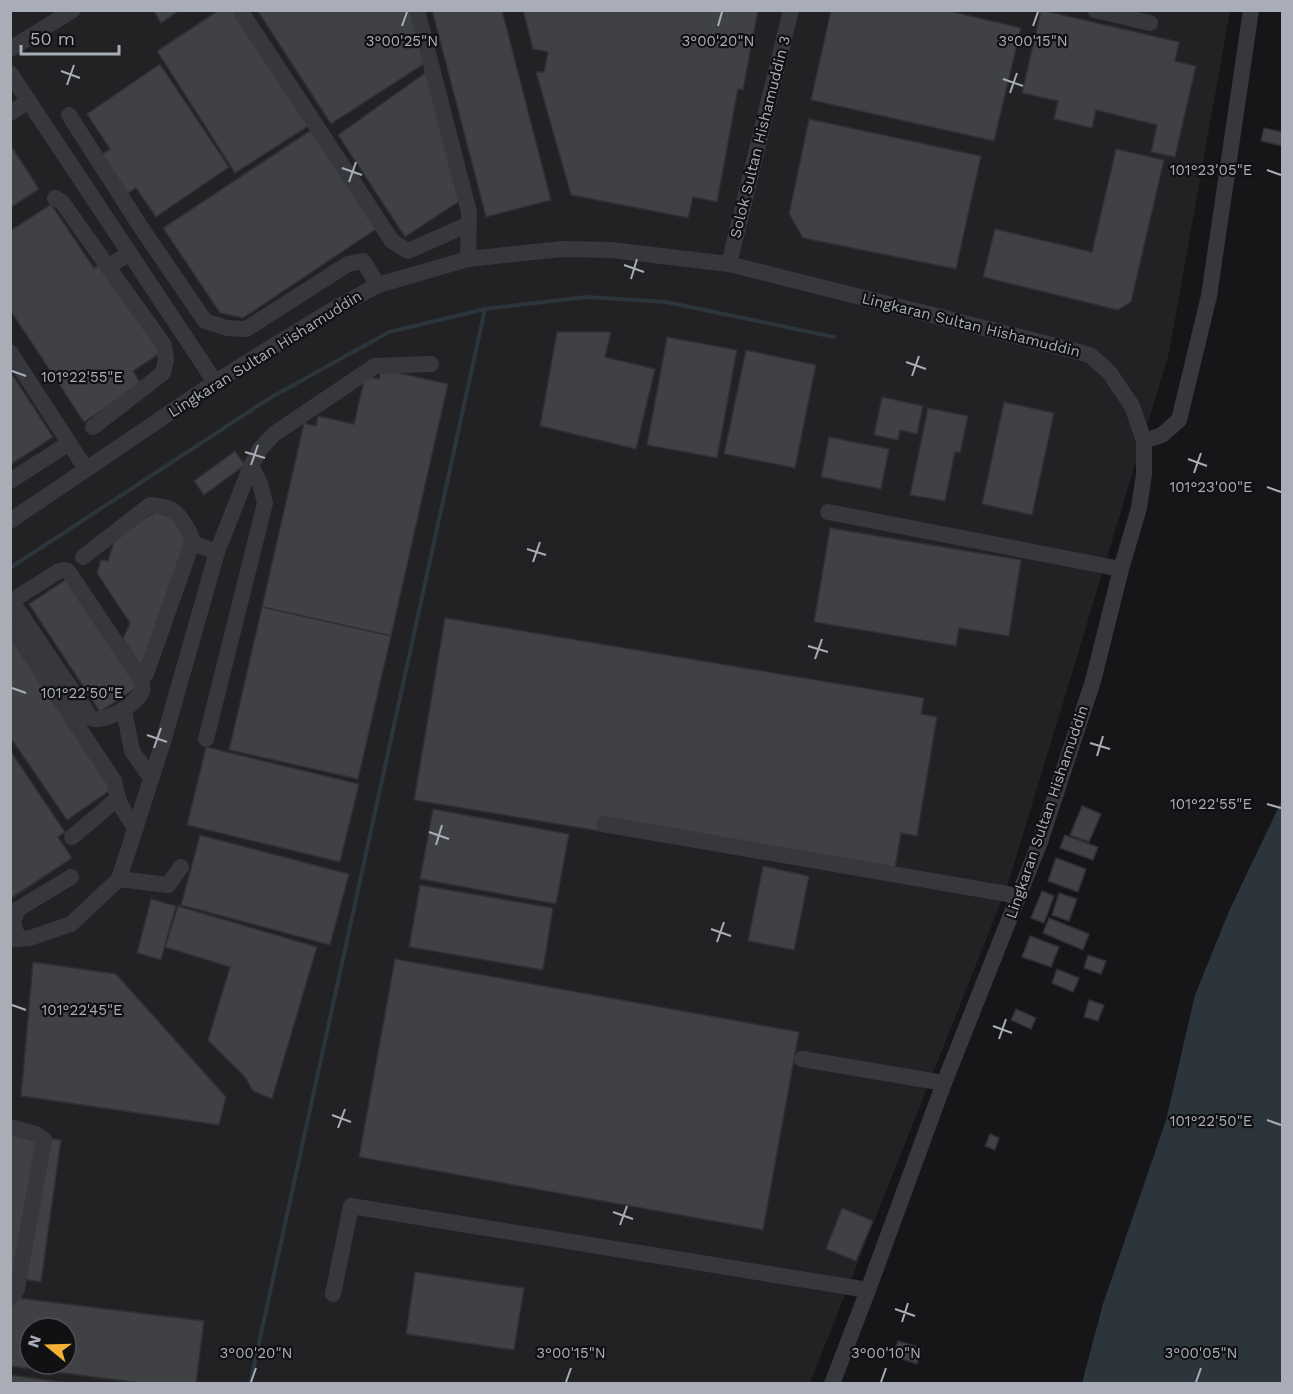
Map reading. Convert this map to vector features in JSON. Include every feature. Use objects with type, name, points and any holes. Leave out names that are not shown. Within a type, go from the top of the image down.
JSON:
[{"type":"street","points":[[10,49],[73,10]]},
{"type":"street","points":[[240,10],[392,241],[408,251],[469,224]]},
{"type":"street","points":[[417,10],[469,212],[468,259]]},
{"type":"street","name":"Solok Sultan Hishamuddin 3","points":[[729,264],[791,10]]},
{"type":"street","points":[[1095,10],[1150,22]]},
{"type":"street","points":[[1144,441],[1162,435],[1179,420],[1209,296],[1251,10]]},
{"type":"street","points":[[10,73],[215,382]]},
{"type":"street","points":[[10,113],[29,101]]},
{"type":"street","points":[[69,115],[142,229],[205,321],[227,328],[246,329],[348,264],[363,261],[378,285]]},
{"type":"street","points":[[55,198],[62,202],[164,345],[166,359],[162,373],[93,427]]},
{"type":"street","name":"Lingkaran Sultan Hishamuddin","points":[[10,521],[215,382],[332,310],[378,285],[468,259],[562,249],[611,250],[729,264],[1090,355],[1109,372],[1132,406],[1144,441],[1144,474],[1139,508],[1093,681],[1040,842],[944,1083],[832,1383]]},
{"type":"street","points":[[108,267],[129,253]]},
{"type":"street","points":[[10,352],[86,469]]},
{"type":"street","points":[[71,878],[13,914],[14,939],[30,938],[71,924],[119,879],[217,552],[260,449],[274,434],[375,366],[431,364]]},
{"type":"street","points":[[10,482],[69,443]]},
{"type":"street","points":[[206,739],[265,502],[260,483],[251,466]]},
{"type":"street","points":[[83,556],[150,505],[166,507],[177,512],[192,537],[192,543],[146,674]]},
{"type":"street","points":[[828,512],[1122,569]]},
{"type":"street","points":[[192,543],[217,552]]},
{"type":"street","points":[[58,571],[68,571],[143,685],[142,692],[124,711],[99,720],[91,718],[15,606],[16,598],[58,571]]},
{"type":"street","points":[[10,624],[114,781],[117,799],[136,828]]},
{"type":"street","points":[[124,711],[132,751],[151,778]]},
{"type":"street","points":[[72,837],[117,799]]},
{"type":"street","points":[[604,824],[1019,896]]},
{"type":"street","points":[[119,879],[168,885],[181,867]]},
{"type":"street","points":[[802,1059],[944,1083]]},
{"type":"street","points":[[10,1127],[36,1134],[44,1140],[17,1288],[10,1298]]},
{"type":"street","points":[[333,1294],[351,1206],[868,1290]]},
{"type":"shaded area","points":[[10,11],[1230,11],[1169,353],[1008,884],[810,1383],[11,1383]]},
{"type":"shaded area","points":[[1282,800],[1282,1383],[1082,1383],[1103,1304],[1166,1120],[1195,995],[1230,909]]},
{"type":"building","points":[[153,10],[180,10],[161,23]]},
{"type":"building","points":[[219,10],[241,10],[313,123],[235,173],[157,51]]},
{"type":"building","points":[[257,10],[412,10],[427,62],[331,124]]},
{"type":"building","points":[[432,10],[502,10],[551,200],[486,217]]},
{"type":"building","points":[[523,10],[758,10],[743,90],[738,89],[717,202],[693,197],[688,218],[571,195],[536,72],[544,72],[548,52],[533,49]]},
{"type":"building","points":[[831,10],[945,10],[1021,28],[994,141],[811,100]]},
{"type":"building","points":[[1041,10],[1179,42],[1175,61],[1196,66],[1175,157],[1151,152],[1157,125],[1096,110],[1092,128],[1054,119],[1058,101],[1022,93]]},
{"type":"building","points":[[160,64],[229,167],[156,217],[136,188],[127,194],[101,155],[110,149],[87,114]]},
{"type":"building","points":[[425,73],[436,89],[463,199],[405,237],[338,135]]},
{"type":"building","points":[[809,119],[981,156],[956,269],[803,238],[789,214]]},
{"type":"building","points":[[314,128],[379,227],[243,318],[220,313],[163,228]]},
{"type":"building","points":[[1264,128],[1282,132],[1282,146],[1261,141]]},
{"type":"building","points":[[12,147],[39,189],[10,208],[10,148]]},
{"type":"building","points":[[1116,149],[1164,160],[1131,302],[1118,310],[983,277],[995,229],[1092,252]]},
{"type":"building","points":[[51,204],[94,268],[103,263],[162,352],[133,371],[141,384],[84,422],[10,310],[10,231]]},
{"type":"building","points":[[557,332],[611,332],[605,357],[655,369],[636,449],[540,426]]},
{"type":"building","points":[[667,337],[737,350],[717,458],[647,445]]},
{"type":"building","points":[[746,350],[816,365],[795,468],[724,454]]},
{"type":"building","points":[[381,369],[448,384],[391,636],[262,607],[304,423],[316,426],[318,416],[354,424],[365,376],[379,379]]},
{"type":"building","points":[[10,371],[53,437],[10,465]]},
{"type":"building","points":[[882,397],[923,406],[917,434],[900,430],[898,440],[874,435]]},
{"type":"building","points":[[1004,402],[1054,413],[1032,515],[982,504]]},
{"type":"building","points":[[928,408],[968,416],[960,453],[955,452],[945,501],[910,495]]},
{"type":"building","points":[[829,437],[889,449],[881,489],[821,477]]},
{"type":"building","points":[[235,451],[245,465],[204,495],[194,481]]},
{"type":"building","points":[[156,512],[192,523],[146,674],[123,639],[130,623],[97,573],[101,560],[108,561],[116,535]]},
{"type":"building","points":[[830,528],[1021,560],[1009,636],[959,628],[956,646],[814,622]]},
{"type":"building","points":[[74,574],[145,682],[100,712],[29,604]]},
{"type":"building","points":[[262,607],[391,636],[358,779],[229,750]]},
{"type":"building","points":[[10,618],[122,782],[67,820],[10,737]]},
{"type":"building","points":[[445,618],[924,698],[921,714],[937,717],[917,836],[901,833],[893,880],[414,800]]},
{"type":"building","points":[[206,747],[359,784],[340,862],[187,825]]},
{"type":"building","points":[[10,750],[65,832],[58,837],[72,858],[10,899]]},
{"type":"building","points":[[1082,806],[1101,814],[1089,842],[1070,835]]},
{"type":"building","points":[[433,809],[569,834],[556,904],[420,879]]},
{"type":"building","points":[[200,835],[349,874],[330,945],[181,905]]},
{"type":"building","points":[[1065,835],[1098,847],[1093,860],[1060,848]]},
{"type":"building","points":[[1056,858],[1086,869],[1078,892],[1048,881]]},
{"type":"building","points":[[763,866],[809,876],[794,950],[748,941]]},
{"type":"building","points":[[420,885],[553,908],[543,970],[409,947]]},
{"type":"building","points":[[1042,891],[1054,896],[1044,923],[1031,918]]},
{"type":"building","points":[[1059,893],[1077,899],[1069,921],[1052,915]]},
{"type":"building","points":[[151,899],[176,906],[161,960],[137,953]]},
{"type":"building","points":[[178,906],[317,947],[272,1099],[253,1091],[245,1077],[208,1040],[230,967],[165,947]]},
{"type":"building","points":[[1049,918],[1089,934],[1083,950],[1043,933]]},
{"type":"building","points":[[1030,936],[1059,947],[1051,967],[1022,957]]},
{"type":"building","points":[[1088,955],[1106,961],[1101,974],[1084,968]]},
{"type":"building","points":[[395,959],[799,1032],[763,1230],[359,1157]]},
{"type":"building","points":[[33,962],[116,974],[226,1097],[219,1125],[21,1096]]},
{"type":"building","points":[[1057,969],[1079,978],[1073,992],[1052,983]]},
{"type":"building","points":[[1089,1000],[1104,1005],[1098,1021],[1084,1017]]},
{"type":"building","points":[[1016,1009],[1036,1018],[1031,1029],[1011,1020]]},
{"type":"building","points":[[10,1126],[34,1136],[61,1140],[41,1282],[10,1277]]},
{"type":"building","points":[[990,1134],[999,1138],[995,1150],[985,1146]]},
{"type":"building","points":[[842,1208],[873,1221],[856,1261],[826,1249]]},
{"type":"building","points":[[415,1272],[524,1288],[514,1350],[406,1334]]},
{"type":"building","points":[[10,1297],[204,1321],[196,1384],[148,1384],[78,1375],[78,1316],[18,1316],[18,1367],[10,1366]]},
{"type":"building","points":[[898,1341],[922,1348],[917,1364],[893,1356]]},
{"type":"building","points":[[10,1375],[75,1384],[10,1384]]},
{"type":"waterway","points":[[10,568],[270,398],[389,332],[485,309],[586,297],[666,302],[834,337]]},
{"type":"waterway","points":[[250,1384],[485,309]]}]
